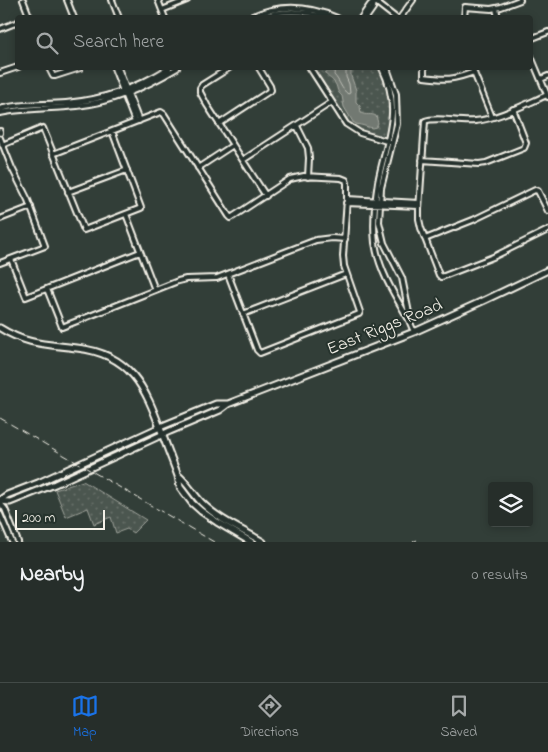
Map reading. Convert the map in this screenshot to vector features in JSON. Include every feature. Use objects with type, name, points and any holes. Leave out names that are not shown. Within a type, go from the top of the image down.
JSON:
[{"type":"main road","name":"East Riggs Road","points":[[0,501],[10,502],[220,410],[228,404],[414,332],[548,270]]},
{"type":"main road","points":[[0,328],[34,343],[88,350],[101,354],[118,362],[129,371],[146,395],[160,427],[178,476],[180,487],[199,509],[217,522],[252,542]]},
{"type":"main road","name":"East Riggs Road","points":[[0,501],[7,495],[38,483],[160,427],[216,404],[228,404]]},
{"type":"main road","points":[[178,476],[186,482],[202,503]]},
{"type":"main road","points":[[184,492],[189,493],[223,519],[263,542]]},
{"type":"main road","points":[[199,509],[205,510],[218,519],[223,519]]},
{"type":"street","points":[[23,0],[28,15]]},
{"type":"street","points":[[67,0],[73,15]]},
{"type":"street","points":[[112,0],[118,15]]},
{"type":"street","points":[[158,0],[164,15]]},
{"type":"street","points":[[162,10],[187,0]]},
{"type":"street","points":[[365,15],[373,8],[374,0]]},
{"type":"street","points":[[374,0],[392,15]]},
{"type":"street","points":[[402,15],[413,0]]},
{"type":"street","points":[[464,15],[465,7],[491,9],[520,0]]},
{"type":"street","points":[[257,15],[272,10],[289,8],[307,13]]},
{"type":"street","points":[[496,8],[497,15]]},
{"type":"street","points":[[271,15],[284,12],[330,15]]},
{"type":"street","points":[[0,29],[15,23]]},
{"type":"street","points":[[533,38],[548,32]]},
{"type":"street","points":[[533,61],[548,96],[492,117],[475,121],[425,121],[419,219],[441,277],[488,259],[548,230]]},
{"type":"street","points":[[0,74],[15,68]]},
{"type":"street","points":[[50,70],[53,76],[74,70]]},
{"type":"street","points":[[115,70],[126,92]]},
{"type":"street","points":[[119,70],[137,121]]},
{"type":"street","points":[[0,109],[90,100],[126,92],[165,70]]},
{"type":"street","points":[[0,113],[61,108],[103,102],[156,81],[174,70]]},
{"type":"street","points":[[226,70],[200,88],[200,92],[266,196]]},
{"type":"street","points":[[219,124],[271,90],[260,70]]},
{"type":"street","points":[[311,70],[349,127],[360,133],[391,142]]},
{"type":"street","points":[[383,70],[390,88],[393,111],[391,142]]},
{"type":"street","points":[[388,70],[394,88],[397,124],[378,182],[379,222],[382,238],[402,278],[408,318]]},
{"type":"street","points":[[424,70],[424,77],[438,79],[454,79],[473,70],[492,117]]},
{"type":"street","points":[[541,79],[548,76]]},
{"type":"street","points":[[243,160],[332,102]]},
{"type":"street","points":[[422,160],[479,164],[524,148],[526,143],[513,109]]},
{"type":"street","points":[[53,154],[161,112],[231,218],[290,179],[308,176],[346,180],[347,201],[343,256],[346,274],[360,313],[357,316],[260,353],[257,350],[228,274]]},
{"type":"street","points":[[296,126],[308,148],[310,158],[308,176]]},
{"type":"street","points":[[2,145],[43,128],[84,230],[141,208],[112,131]]},
{"type":"street","points":[[0,138],[31,207],[45,246],[0,263]]},
{"type":"street","points":[[198,168],[233,145]]},
{"type":"street","points":[[68,192],[127,170]]},
{"type":"street","points":[[425,239],[473,220],[535,190],[538,191],[548,211]]},
{"type":"street","points":[[347,201],[419,205]]},
{"type":"street","points":[[378,202],[374,236],[379,263],[414,332]]},
{"type":"street","points":[[0,219],[31,207]]},
{"type":"street","points":[[126,214],[155,290]]},
{"type":"street","points":[[47,289],[62,327],[178,281],[217,278],[316,240],[345,239]]},
{"type":"street","points":[[11,259],[26,297],[140,252]]},
{"type":"street","points":[[243,314],[346,274]]},
{"type":"street","points":[[0,501],[18,542]]},
{"type":"street","points":[[0,514],[12,542]]},
{"type":"shaded area","points":[[313,70],[381,70],[387,84],[391,103],[388,139],[360,132],[348,123]]},
{"type":"shaded area","points":[[83,481],[146,520],[133,533],[127,529],[116,533],[111,517],[94,524],[88,508],[66,517],[55,490]]},
{"type":"water","points":[[351,70],[356,90],[356,102],[360,106],[361,113],[376,116],[378,123],[376,127],[372,128],[353,122],[344,107],[342,96],[333,81],[325,73],[327,71]]},
{"type":"railway","points":[[0,418],[214,542]]},
{"type":"railway","points":[[413,542],[417,540]]}]
